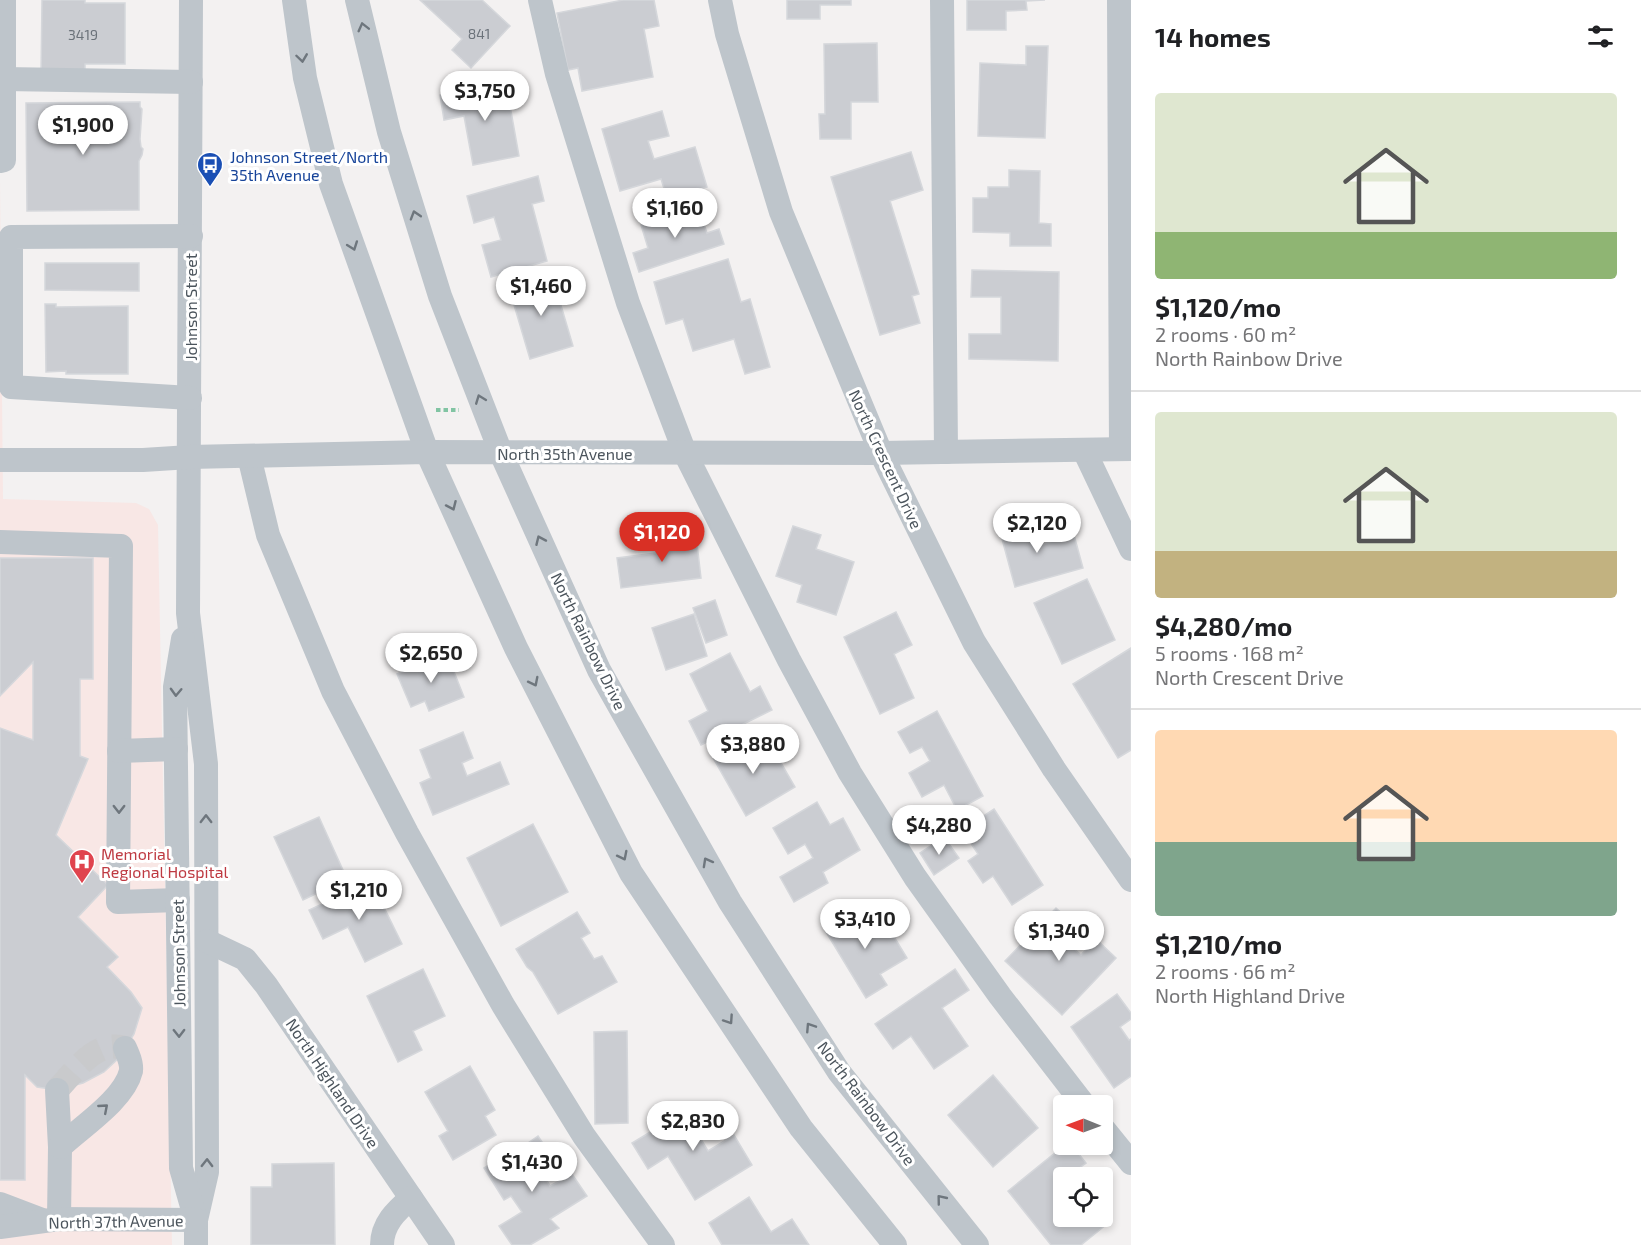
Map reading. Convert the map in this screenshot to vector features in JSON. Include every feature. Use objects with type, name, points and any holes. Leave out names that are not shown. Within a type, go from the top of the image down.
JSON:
[{"type":"street","points":[[0,161],[4,160],[4,0]]},
{"type":"street","name":"Johnson Street","points":[[191,0],[188,613],[206,764],[207,941],[207,1172],[196,1220],[196,1245]]},
{"type":"street","points":[[294,0],[305,78],[331,184],[428,452],[516,648],[631,873],[801,1128],[895,1245]]},
{"type":"street","name":"North Rainbow Drive","points":[[357,0],[389,132],[440,296],[501,453],[599,670],[730,902],[839,1072],[977,1245]]},
{"type":"street","points":[[540,0],[557,74],[628,303],[685,453],[789,660],[850,773],[922,886],[1000,996],[1076,1095]]},
{"type":"street","name":"North Crescent Drive","points":[[720,0],[781,212],[881,453],[974,642],[1054,768],[1131,880]]},
{"type":"street","points":[[942,0],[946,452]]},
{"type":"street","points":[[1119,0],[1126,450]]},
{"type":"street","points":[[4,79],[191,82]]},
{"type":"street","points":[[190,398],[11,387],[11,237],[191,236]]},
{"type":"street","points":[[1084,450],[1131,549]]},
{"type":"street","name":"North 35th Avenue","points":[[0,460],[143,460],[428,452],[881,453],[1126,450]]},
{"type":"street","points":[[249,456],[268,536],[333,692],[401,823],[502,1005],[584,1136],[663,1245]]},
{"type":"street","points":[[0,542],[121,546],[118,902],[178,900]]},
{"type":"street","name":"Johnson Street","points":[[188,613],[175,687],[181,1168],[196,1220]]},
{"type":"street","points":[[119,751],[176,749]]},
{"type":"street","name":"North Highland Drive","points":[[207,941],[244,959],[266,985],[442,1245]]},
{"type":"street","points":[[60,1147],[113,1100],[124,1084],[130,1072],[131,1063],[125,1048]]},
{"type":"street","points":[[0,1204],[52,1220],[60,1147],[57,1090]]},
{"type":"street","points":[[1113,1141],[1131,1163]]},
{"type":"street","points":[[382,1245],[382,1236],[392,1215],[411,1198]]},
{"type":"street","name":"North 37th Avenue","points":[[0,1227],[52,1220],[196,1220]]},
{"type":"path","points":[[436,410],[460,410]]},
{"type":"shaded area","name":"Memorial Regional Hospital","points":[[0,179],[3,499],[136,503],[149,509],[158,525],[172,1245],[0,1245]]},
{"type":"building","points":[[42,0],[125,3],[125,64],[85,64],[85,75],[41,75]]},
{"type":"building","points":[[420,0],[482,0],[510,26],[471,68],[452,50],[462,39]]},
{"type":"building","points":[[623,0],[654,0],[659,26],[644,29],[653,77],[582,91],[578,68],[568,70],[557,13]]},
{"type":"building","points":[[787,0],[851,0],[851,5],[820,5],[820,19],[787,19]]},
{"type":"building","points":[[967,0],[1045,0],[1026,1],[1027,10],[1006,11],[1006,30],[967,30]]},
{"type":"building","points":[[877,43],[878,102],[851,102],[851,139],[820,139],[819,114],[825,114],[824,44]]},
{"type":"building","points":[[1026,46],[1048,46],[1045,138],[978,136],[980,63],[1026,65]]},
{"type":"building","points":[[506,83],[519,156],[473,165],[464,116],[444,120],[440,95]]},
{"type":"building","points":[[140,102],[142,109],[140,139],[143,149],[139,161],[139,210],[27,211],[26,103]]},
{"type":"building","points":[[662,111],[669,136],[648,141],[654,159],[695,147],[707,187],[667,198],[661,179],[620,191],[602,129]]},
{"type":"building","points":[[911,152],[923,190],[890,201],[919,294],[912,296],[920,323],[880,335],[831,177]]},
{"type":"building","points":[[1009,170],[1040,171],[1039,223],[1051,224],[1051,246],[1010,246],[1010,233],[973,232],[973,198],[988,198],[988,187],[1009,187]]},
{"type":"building","points":[[538,176],[544,201],[532,204],[547,261],[491,277],[482,245],[501,240],[494,217],[474,223],[467,196]]},
{"type":"building","points":[[698,206],[707,233],[719,229],[724,244],[639,272],[633,253],[648,248],[641,225]]},
{"type":"building","points":[[728,259],[741,302],[750,299],[770,367],[745,374],[734,339],[693,351],[683,319],[666,324],[654,282]]},
{"type":"building","points":[[45,263],[139,263],[139,291],[45,290]]},
{"type":"building","points":[[972,270],[1059,272],[1058,361],[969,359],[969,334],[1001,334],[1001,297],[971,297]]},
{"type":"building","points":[[552,275],[573,346],[530,359],[509,288]]},
{"type":"building","points":[[45,304],[56,304],[56,307],[128,306],[128,374],[46,372]]},
{"type":"building","points":[[1027,516],[1036,546],[1074,535],[1083,568],[1015,587],[998,524]]},
{"type":"building","points":[[667,521],[669,538],[696,535],[701,578],[621,588],[617,558],[664,552],[660,522]]},
{"type":"building","points":[[793,526],[821,535],[816,549],[854,562],[836,615],[797,602],[802,585],[776,576]]},
{"type":"building","points":[[0,558],[93,558],[93,679],[80,679],[80,756],[88,759],[56,835],[108,885],[78,917],[118,957],[107,967],[131,992],[142,1008],[134,1034],[120,1057],[104,1072],[83,1083],[57,1090],[37,1087],[25,1075],[25,1180],[0,1180],[0,728],[33,740],[33,662],[0,696]]},
{"type":"building","points":[[1087,579],[1115,640],[1062,664],[1034,603]]},
{"type":"building","points":[[715,600],[727,635],[706,643],[693,608]]},
{"type":"building","points":[[896,612],[912,645],[894,654],[914,698],[880,714],[844,637]]},
{"type":"building","points":[[694,614],[707,656],[666,670],[652,628]]},
{"type":"building","points":[[1131,648],[1131,750],[1118,758],[1073,684]]},
{"type":"building","points":[[730,653],[750,692],[760,686],[772,710],[701,745],[689,721],[708,711],[690,674]]},
{"type":"building","points":[[447,654],[464,697],[429,711],[425,701],[411,707],[397,674]]},
{"type":"building","points":[[937,711],[983,796],[957,810],[944,785],[922,797],[909,773],[930,761],[922,747],[910,753],[898,732]]},
{"type":"building","points":[[463,732],[473,758],[462,763],[467,776],[500,762],[509,784],[433,815],[420,783],[431,778],[420,750]]},
{"type":"building","points":[[746,735],[759,758],[773,749],[795,787],[746,816],[712,756]]},
{"type":"building","points":[[817,802],[830,825],[843,818],[860,850],[823,872],[828,883],[794,902],[780,877],[813,858],[805,844],[788,854],[773,828]]},
{"type":"building","points":[[994,809],[1043,885],[1012,905],[993,876],[983,883],[968,861],[978,854],[962,830]]},
{"type":"building","points":[[319,817],[347,879],[303,900],[274,837]]},
{"type":"building","points":[[533,824],[568,892],[501,926],[467,858]]},
{"type":"building","points":[[944,837],[959,858],[934,875],[920,853]]},
{"type":"building","points":[[371,881],[402,944],[365,962],[348,927],[323,939],[309,910]]},
{"type":"building","points":[[857,906],[874,934],[887,925],[907,958],[880,974],[887,985],[866,998],[823,927]]},
{"type":"building","points":[[1056,908],[1077,927],[1065,940],[1081,955],[1096,939],[1116,958],[1062,1015],[1005,961]]},
{"type":"building","points":[[577,912],[590,933],[581,938],[594,959],[602,956],[617,982],[558,1014],[516,949]]},
{"type":"building","points":[[423,969],[445,1016],[413,1031],[422,1050],[398,1062],[367,996]]},
{"type":"building","points":[[955,969],[969,990],[942,1008],[968,1046],[934,1069],[911,1036],[893,1049],[875,1024]]},
{"type":"building","points":[[1117,994],[1131,1013],[1131,1019],[1120,1027],[1129,1040],[1131,1039],[1131,1076],[1114,1088],[1071,1027]]},
{"type":"building","points":[[627,1031],[628,1123],[595,1124],[594,1032]]},
{"type":"building","points":[[470,1066],[495,1110],[485,1116],[496,1135],[453,1160],[439,1136],[448,1131],[425,1092]]},
{"type":"building","points":[[993,1075],[1038,1128],[993,1167],[948,1115]]},
{"type":"building","points":[[700,1102],[711,1122],[696,1131],[708,1151],[734,1135],[752,1165],[695,1200],[668,1156],[648,1169],[632,1143]]},
{"type":"building","points":[[538,1136],[554,1160],[540,1169],[550,1186],[572,1174],[587,1196],[550,1219],[559,1228],[530,1245],[512,1245],[499,1226],[522,1212],[511,1196],[504,1200],[484,1168],[510,1152],[512,1154]]},
{"type":"building","points":[[1053,1155],[1080,1155],[1086,1163],[1081,1167],[1053,1167],[1053,1227],[1103,1227],[1081,1245],[1051,1245],[1008,1191]]},
{"type":"building","points":[[334,1163],[335,1245],[251,1245],[251,1187],[272,1187],[272,1164]]},
{"type":"building","points":[[749,1197],[771,1232],[792,1219],[809,1245],[722,1245],[709,1223]]},
{"type":"tunnel","points":[[57,1090],[95,1052],[114,1046],[125,1048]]},
{"type":"place","name":"Johnson Street/North 35th Avenue","points":[[210,188]]},
{"type":"place","name":"Memorial Regional Hospital","points":[[82,885]]}]
